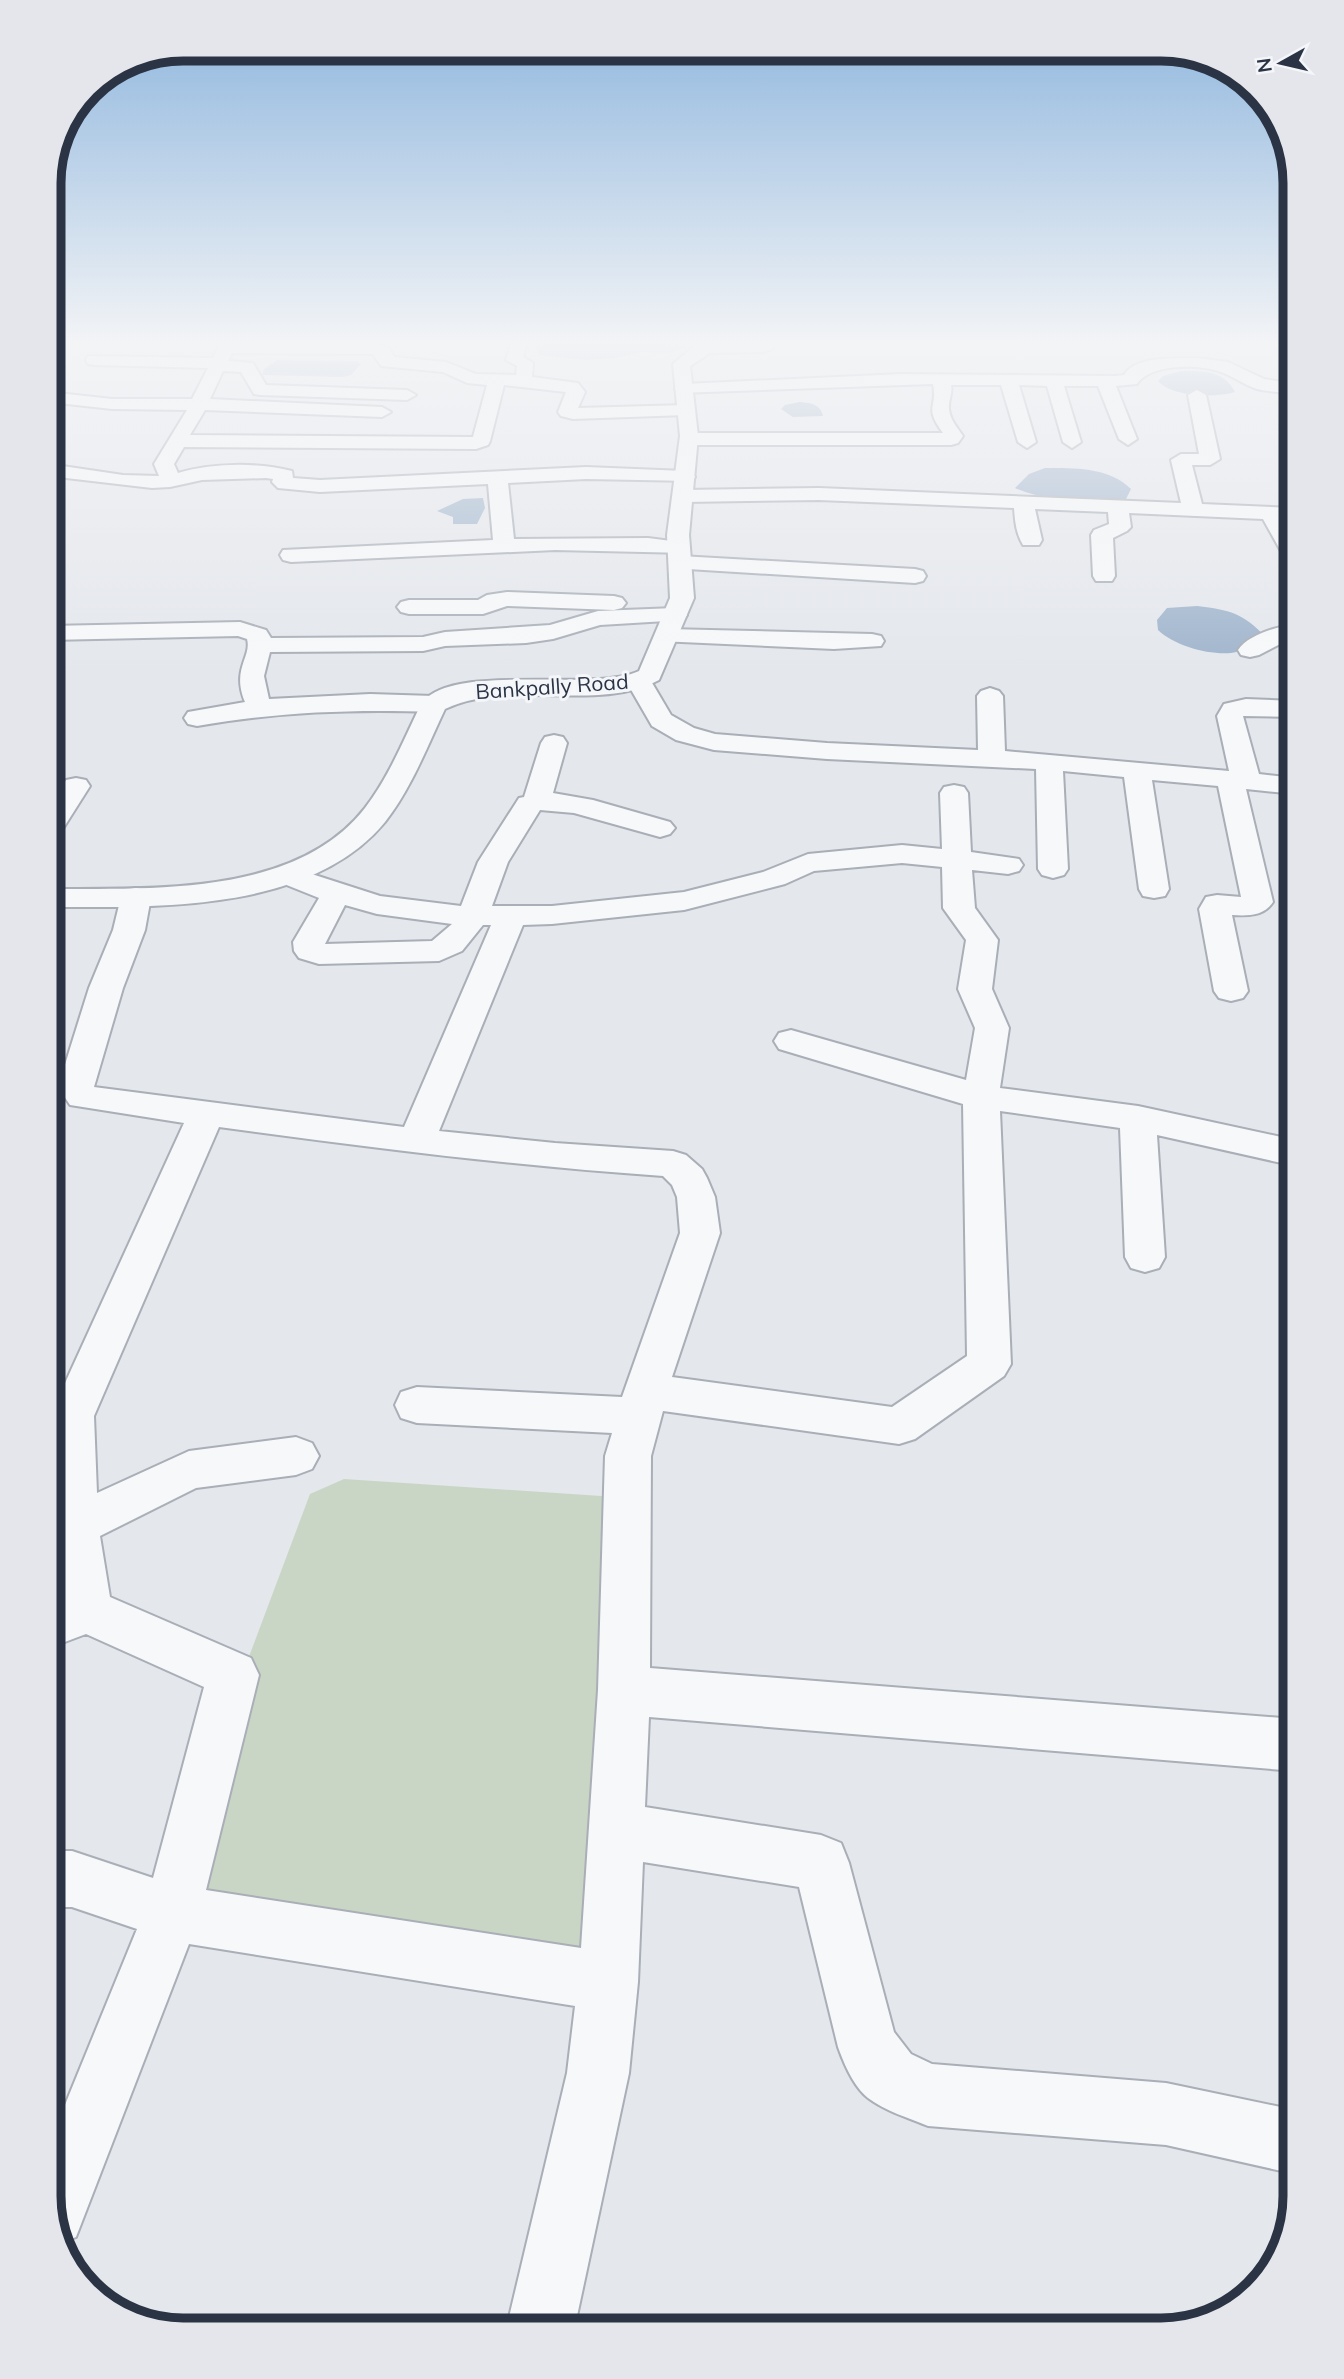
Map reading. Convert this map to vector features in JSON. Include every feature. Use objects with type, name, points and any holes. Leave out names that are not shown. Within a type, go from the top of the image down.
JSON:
[{"type":"street","points":[[172,451],[164,464],[172,481]]},
{"type":"street","name":"Bankpally Road","points":[[197,718],[260,707],[370,702],[434,704],[449,695],[495,689],[588,687],[639,681],[650,675],[682,598],[679,556],[687,451]]},
{"type":"street","points":[[1193,509],[1181,460],[1210,459],[1209,451]]},
{"type":"street","points":[[62,472],[115,481],[172,481],[195,475],[271,473],[285,475],[282,482],[285,484],[320,486],[586,473],[685,487],[819,494],[955,492],[1024,503],[1283,514]]},
{"type":"street","points":[[62,490],[81,475]]},
{"type":"street","points":[[497,476],[504,547]]},
{"type":"street","points":[[1024,503],[1027,531],[1031,540]]},
{"type":"street","points":[[1104,576],[1102,535],[1120,527],[1118,505]]},
{"type":"street","points":[[1270,513],[1283,536]]},
{"type":"street","points":[[291,555],[635,544],[679,556],[915,576]]},
{"type":"street","points":[[409,607],[483,607],[495,600],[507,598],[872,640]]},
{"type":"street","points":[[261,645],[423,644],[445,639],[526,636],[552,632],[598,618],[674,619]]},
{"type":"street","points":[[62,633],[240,629],[258,635],[261,645],[252,664],[250,687],[260,707]]},
{"type":"street","points":[[1250,650],[1283,632]]},
{"type":"street","points":[[639,681],[661,720],[685,734],[714,742],[827,751],[1049,761],[1283,785]]},
{"type":"street","points":[[990,696],[992,759]]},
{"type":"street","points":[[62,898],[136,897],[242,887],[290,876],[332,855],[373,817],[434,704]]},
{"type":"street","points":[[1231,991],[1215,909],[1217,904],[1248,907],[1258,902],[1230,716],[1233,709],[1246,707],[1283,709]]},
{"type":"street","points":[[537,801],[554,743]]},
{"type":"street","points":[[1049,761],[1053,869]]},
{"type":"street","points":[[1137,769],[1154,889]]},
{"type":"street","points":[[62,809],[76,786]]},
{"type":"street","points":[[418,1405],[643,1404],[899,1426],[989,1364],[981,1097],[992,1028],[975,989],[982,940],[959,908],[954,793]]},
{"type":"street","points":[[337,893],[309,942],[310,951],[319,954],[439,951],[449,946],[474,916],[489,868],[529,804],[537,801],[575,805],[660,828]]},
{"type":"street","points":[[290,876],[377,905],[474,916],[511,916],[552,915],[684,901],[774,878],[808,863],[902,854],[1008,865]]},
{"type":"street","points":[[136,897],[129,930],[106,989],[76,1087],[83,1097],[416,1141],[555,1156],[673,1164],[688,1178],[696,1197],[700,1233],[628,1456],[624,1690],[608,1982],[597,2073],[543,2317]]},
{"type":"street","points":[[416,1141],[511,916]]},
{"type":"street","points":[[791,1041],[981,1097],[1138,1118],[1283,1150]]},
{"type":"street","points":[[61,2194],[172,1913],[233,1675],[69,1618],[75,1526],[72,1416],[207,1112]]},
{"type":"street","points":[[1138,1118],[1145,1258]]},
{"type":"street","points":[[75,1526],[188,1470],[296,1455]]},
{"type":"street","points":[[624,1690],[1283,1744]]},
{"type":"street","points":[[616,1830],[821,1863],[868,2048],[889,2076],[928,2095],[1166,2113],[1283,2139]]},
{"type":"street","points":[[61,1879],[72,1879],[172,1913],[608,1982]]},
{"type":"green space","points":[[344,1479],[616,1497],[598,1965],[194,1898],[247,1662],[310,1494]]},
{"type":"water","points":[[1045,468],[1091,470],[1112,476],[1131,489],[1125,501],[1097,501],[1055,499],[1015,488],[1029,474]]},
{"type":"water","points":[[483,498],[485,508],[477,524],[453,524],[453,517],[437,511],[463,499]]},
{"type":"water","points":[[1197,606],[1235,614],[1266,637],[1240,651],[1222,653],[1183,645],[1158,630],[1157,620],[1167,608]]}]
